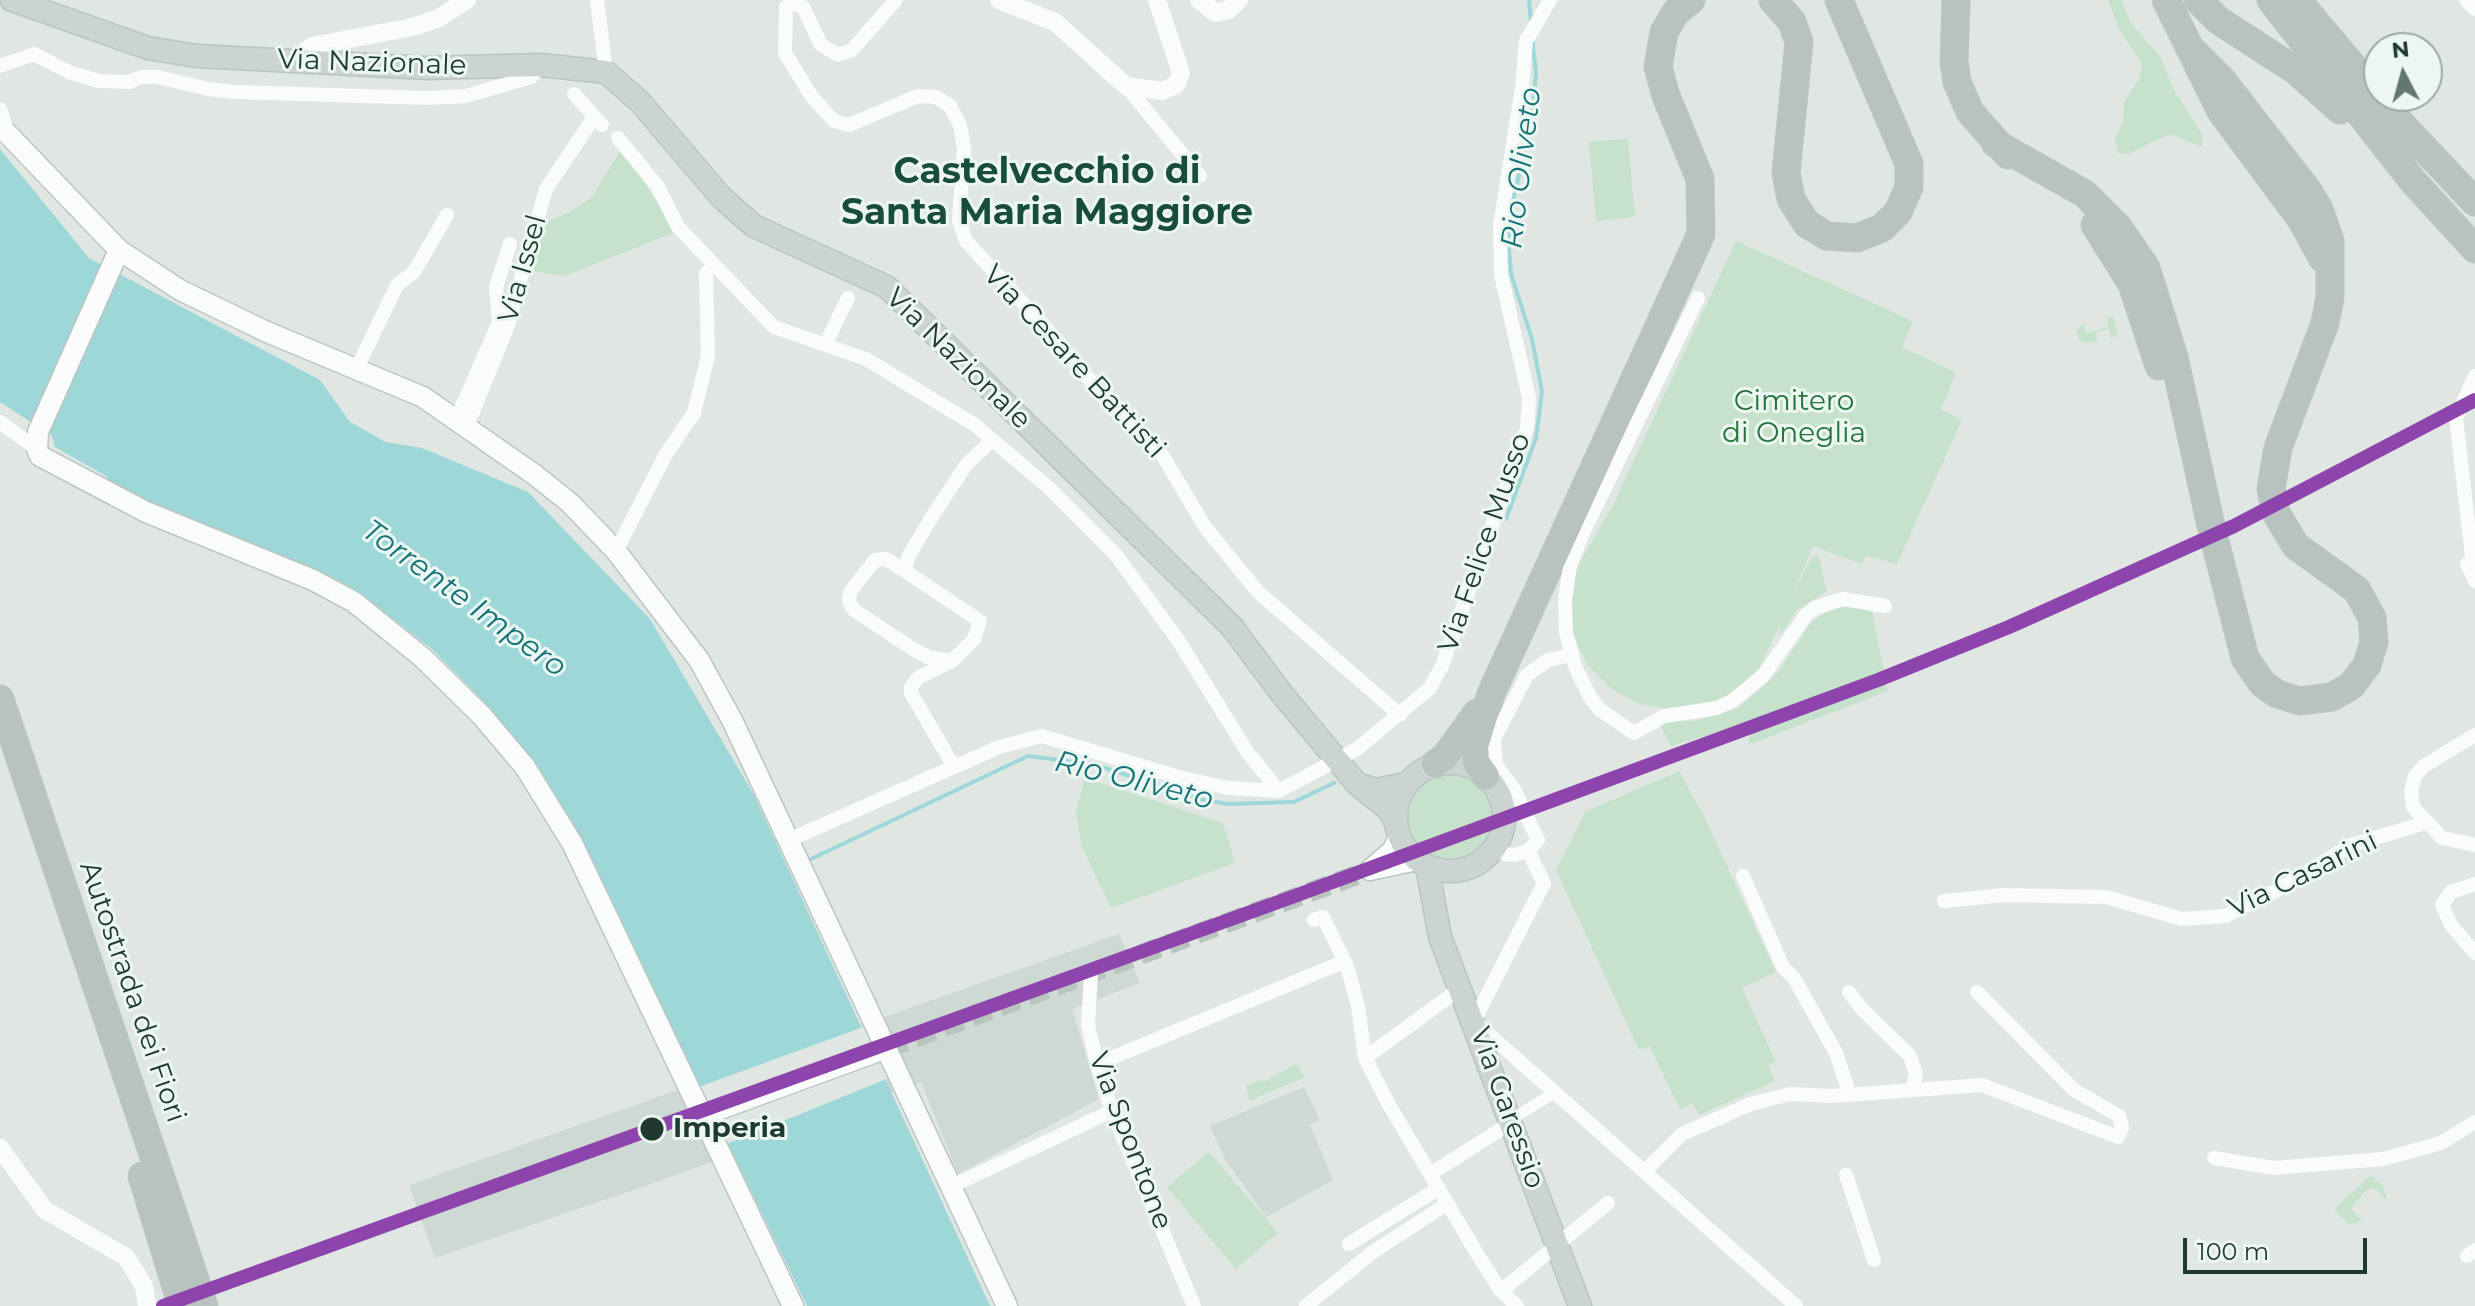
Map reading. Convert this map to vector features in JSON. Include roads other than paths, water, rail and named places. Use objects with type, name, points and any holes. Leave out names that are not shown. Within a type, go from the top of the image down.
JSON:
[{"type":"highway","points":[[1486,776],[1476,762],[1475,746],[1491,694],[1701,234],[1700,179],[1666,96],[1658,67],[1664,32],[1676,12],[1691,0]]},
{"type":"highway","points":[[1773,0],[1792,22],[1799,42],[1786,173],[1791,199],[1807,224],[1827,236],[1857,238],[1882,228],[1898,212],[1909,187],[1909,164],[1839,0]]},
{"type":"highway","points":[[1956,0],[1953,40],[1957,82],[1970,112],[1995,143],[2085,194],[2118,227],[2146,268],[2174,357],[2211,526],[2245,658],[2262,683],[2277,694],[2311,701],[2332,697],[2351,686],[2371,654],[2374,630],[2369,607],[2357,590],[2296,546],[2276,513],[2271,489],[2276,456],[2325,323],[2330,281],[2320,251],[2301,219],[2221,111],[2166,0]]},
{"type":"highway","points":[[2198,0],[2218,20],[2319,89],[2372,147],[2412,180]]},
{"type":"highway","points":[[2271,0],[2412,180],[2475,249]]},
{"type":"highway","points":[[2297,0],[2405,128],[2475,202]]},
{"type":"highway","points":[[2310,0],[2347,60]]},
{"type":"highway","points":[[1435,764],[1451,750],[1491,694]]},
{"type":"highway","name":"Autostrada dei Fiori","points":[[0,699],[8,752],[182,1306]]},
{"type":"highway","name":"Autostrada dei Fiori","points":[[8,752],[204,1306]]},
{"type":"main road","name":"Via Nazionale","points":[[12,0],[148,48],[197,56],[428,68],[541,65],[606,72],[640,102],[722,198],[754,226],[887,287],[1232,627],[1336,761],[1357,784],[1388,809],[1397,828]]},
{"type":"main road","points":[[4,130],[116,257],[298,347],[414,393],[462,422],[570,503],[616,551],[699,660],[791,839],[1007,1306]]},
{"type":"main road","points":[[116,257],[37,441],[46,461],[146,512],[313,580],[354,602],[423,658],[482,716],[525,767],[572,843],[793,1306]]},
{"type":"main road","points":[[1357,784],[1388,790],[1406,784],[1435,764],[1453,762],[1471,767],[1495,786],[1504,809],[1502,833],[1497,844],[1474,866],[1459,871],[1439,892],[1434,910]]},
{"type":"main road","points":[[1406,784],[1397,801],[1393,850],[1370,870],[1422,863],[1459,871]]},
{"type":"main road","points":[[1397,828],[1422,863]]},
{"type":"main road","name":"Via Garessio","points":[[1422,863],[1440,937],[1580,1306]]},
{"type":"main road","points":[[701,1116],[887,1048]]},
{"type":"street","points":[[300,63],[300,55],[312,46],[413,27],[439,18],[467,0]]},
{"type":"street","points":[[597,0],[606,72]]},
{"type":"street","name":"Via Cesare Battisti","points":[[896,0],[852,50],[838,55],[821,45],[803,7],[789,4],[783,15],[787,57],[812,97],[831,118],[843,125],[855,124],[918,96],[936,97],[950,106],[960,125],[964,148],[959,221],[963,237],[1057,340],[1099,394],[1157,446],[1205,527],[1276,609],[1400,715]]},
{"type":"street","points":[[999,0],[1055,22],[1126,86],[1200,176]]},
{"type":"street","points":[[1126,86],[1162,91],[1179,81],[1180,69],[1157,0]]},
{"type":"street","points":[[1199,0],[1216,13],[1228,10],[1239,0]]},
{"type":"street","name":"Via Felice Musso","points":[[1279,791],[1336,761],[1400,715],[1430,688],[1442,666],[1527,428],[1529,398],[1501,275],[1500,225],[1522,88],[1526,41],[1550,0]]},
{"type":"street","points":[[2466,0],[2475,9]]},
{"type":"street","points":[[0,66],[34,54],[71,73],[113,82],[160,77],[235,92],[428,98],[466,96],[531,77],[541,65]]},
{"type":"street","name":"Via Issel","points":[[462,422],[507,328],[546,189],[597,122],[574,94]]},
{"type":"street","points":[[0,109],[4,130]]},
{"type":"street","points":[[618,138],[658,187],[678,227],[761,315],[790,335],[826,343],[866,359],[975,425],[1048,487],[1116,555],[1178,640],[1248,753],[1279,791]]},
{"type":"street","points":[[357,368],[397,285],[414,272],[447,215]]},
{"type":"street","points":[[462,422],[499,322],[496,287],[510,244]]},
{"type":"street","points":[[616,551],[666,454],[694,413],[706,376],[706,273]]},
{"type":"street","points":[[826,343],[848,298]]},
{"type":"street","points":[[1698,298],[1575,550],[1565,600],[1571,655],[1582,683],[1599,709],[1634,733],[1664,716],[1699,714],[1732,701],[1763,676],[1815,608],[1843,599],[1885,606]]},
{"type":"street","points":[[2475,376],[2456,418],[2473,557],[2467,564],[2475,581]]},
{"type":"street","points":[[0,422],[37,441]]},
{"type":"street","points":[[905,571],[908,557],[966,465],[992,440]]},
{"type":"street","points":[[952,661],[928,657],[854,610],[849,602],[850,592],[875,560],[886,559],[979,618],[980,627],[974,639],[952,661],[919,677],[911,687],[911,693],[954,767]]},
{"type":"street","points":[[1497,844],[1505,854],[1528,851],[1538,840],[1520,801],[1496,765],[1492,752],[1494,739],[1527,675],[1548,660],[1571,655]]},
{"type":"street","points":[[2475,735],[2424,766],[2415,776],[2413,807],[2442,838],[2475,845]]},
{"type":"street","points":[[791,839],[999,747],[1042,736],[1182,778],[1229,788],[1279,791]]},
{"type":"street","name":"Via Casarini","points":[[1944,901],[2004,895],[2106,897],[2182,919],[2225,916],[2283,887],[2351,845],[2425,823]]},
{"type":"street","points":[[1528,851],[1544,883],[1474,1021],[1796,1306]]},
{"type":"street","points":[[1743,876],[1783,967],[1794,978],[1836,1053],[1850,1095]]},
{"type":"street","points":[[2475,884],[2451,892],[2442,905],[2451,925],[2475,953]]},
{"type":"street","points":[[1314,920],[1323,917],[1343,962],[1362,1024],[1365,1058],[1501,1291],[1517,1306]]},
{"type":"street","points":[[1097,1064],[1343,962]]},
{"type":"street","name":"Via Spontone","points":[[1091,973],[1088,1025],[1097,1064],[1112,1111],[1194,1306]]},
{"type":"street","points":[[1365,1058],[1461,988]]},
{"type":"street","points":[[1849,992],[1912,1059],[1916,1074],[1912,1089]]},
{"type":"street","points":[[1645,1171],[1682,1134],[1751,1104],[1790,1094],[1832,1096],[1982,1085],[2118,1137],[2122,1128],[2119,1116],[2074,1090],[1977,992]]},
{"type":"street","points":[[1430,1174],[1556,1092]]},
{"type":"street","points":[[952,1186],[1112,1111]]},
{"type":"street","points":[[2214,1158],[2274,1168],[2383,1159],[2441,1143],[2475,1122]]},
{"type":"street","points":[[0,1148],[45,1210],[126,1257],[144,1286],[147,1306]]},
{"type":"street","points":[[1846,1175],[1874,1260]]},
{"type":"street","points":[[1349,1244],[1439,1188]]},
{"type":"street","points":[[1306,1306],[1373,1252],[1448,1203]]},
{"type":"street","points":[[1501,1291],[1556,1242],[1608,1203]]},
{"type":"water","name":"Torrente Impero","points":[[0,149],[89,258],[320,380],[350,422],[386,442],[422,448],[528,492],[650,619],[754,795],[990,1306],[807,1306],[567,813],[492,710],[432,649],[357,591],[332,577],[113,487],[106,476],[55,447],[52,436],[0,402]]},
{"type":"waterway","name":"Rio Oliveto","points":[[1529,0],[1531,22]]},
{"type":"waterway","name":"Rio Oliveto","points":[[1506,519],[1536,438],[1542,392],[1532,339],[1511,274],[1509,249],[1510,215],[1532,118],[1536,73],[1532,38]]},
{"type":"waterway","name":"Rio Oliveto","points":[[809,860],[1028,756],[1096,765],[1203,800],[1228,804],[1294,802],[1334,783]]},
{"type":"tunnel","points":[[887,1048],[1370,870]]},
{"type":"place","name":"Imperia","points":[[652,1129]]},
{"type":"district","name":"Castelvecchio di Santa Maria Maggiore","points":[[1047,192]]},
{"type":"park label","name":"Cimitero di Oneglia","points":[[1794,418]]}]
